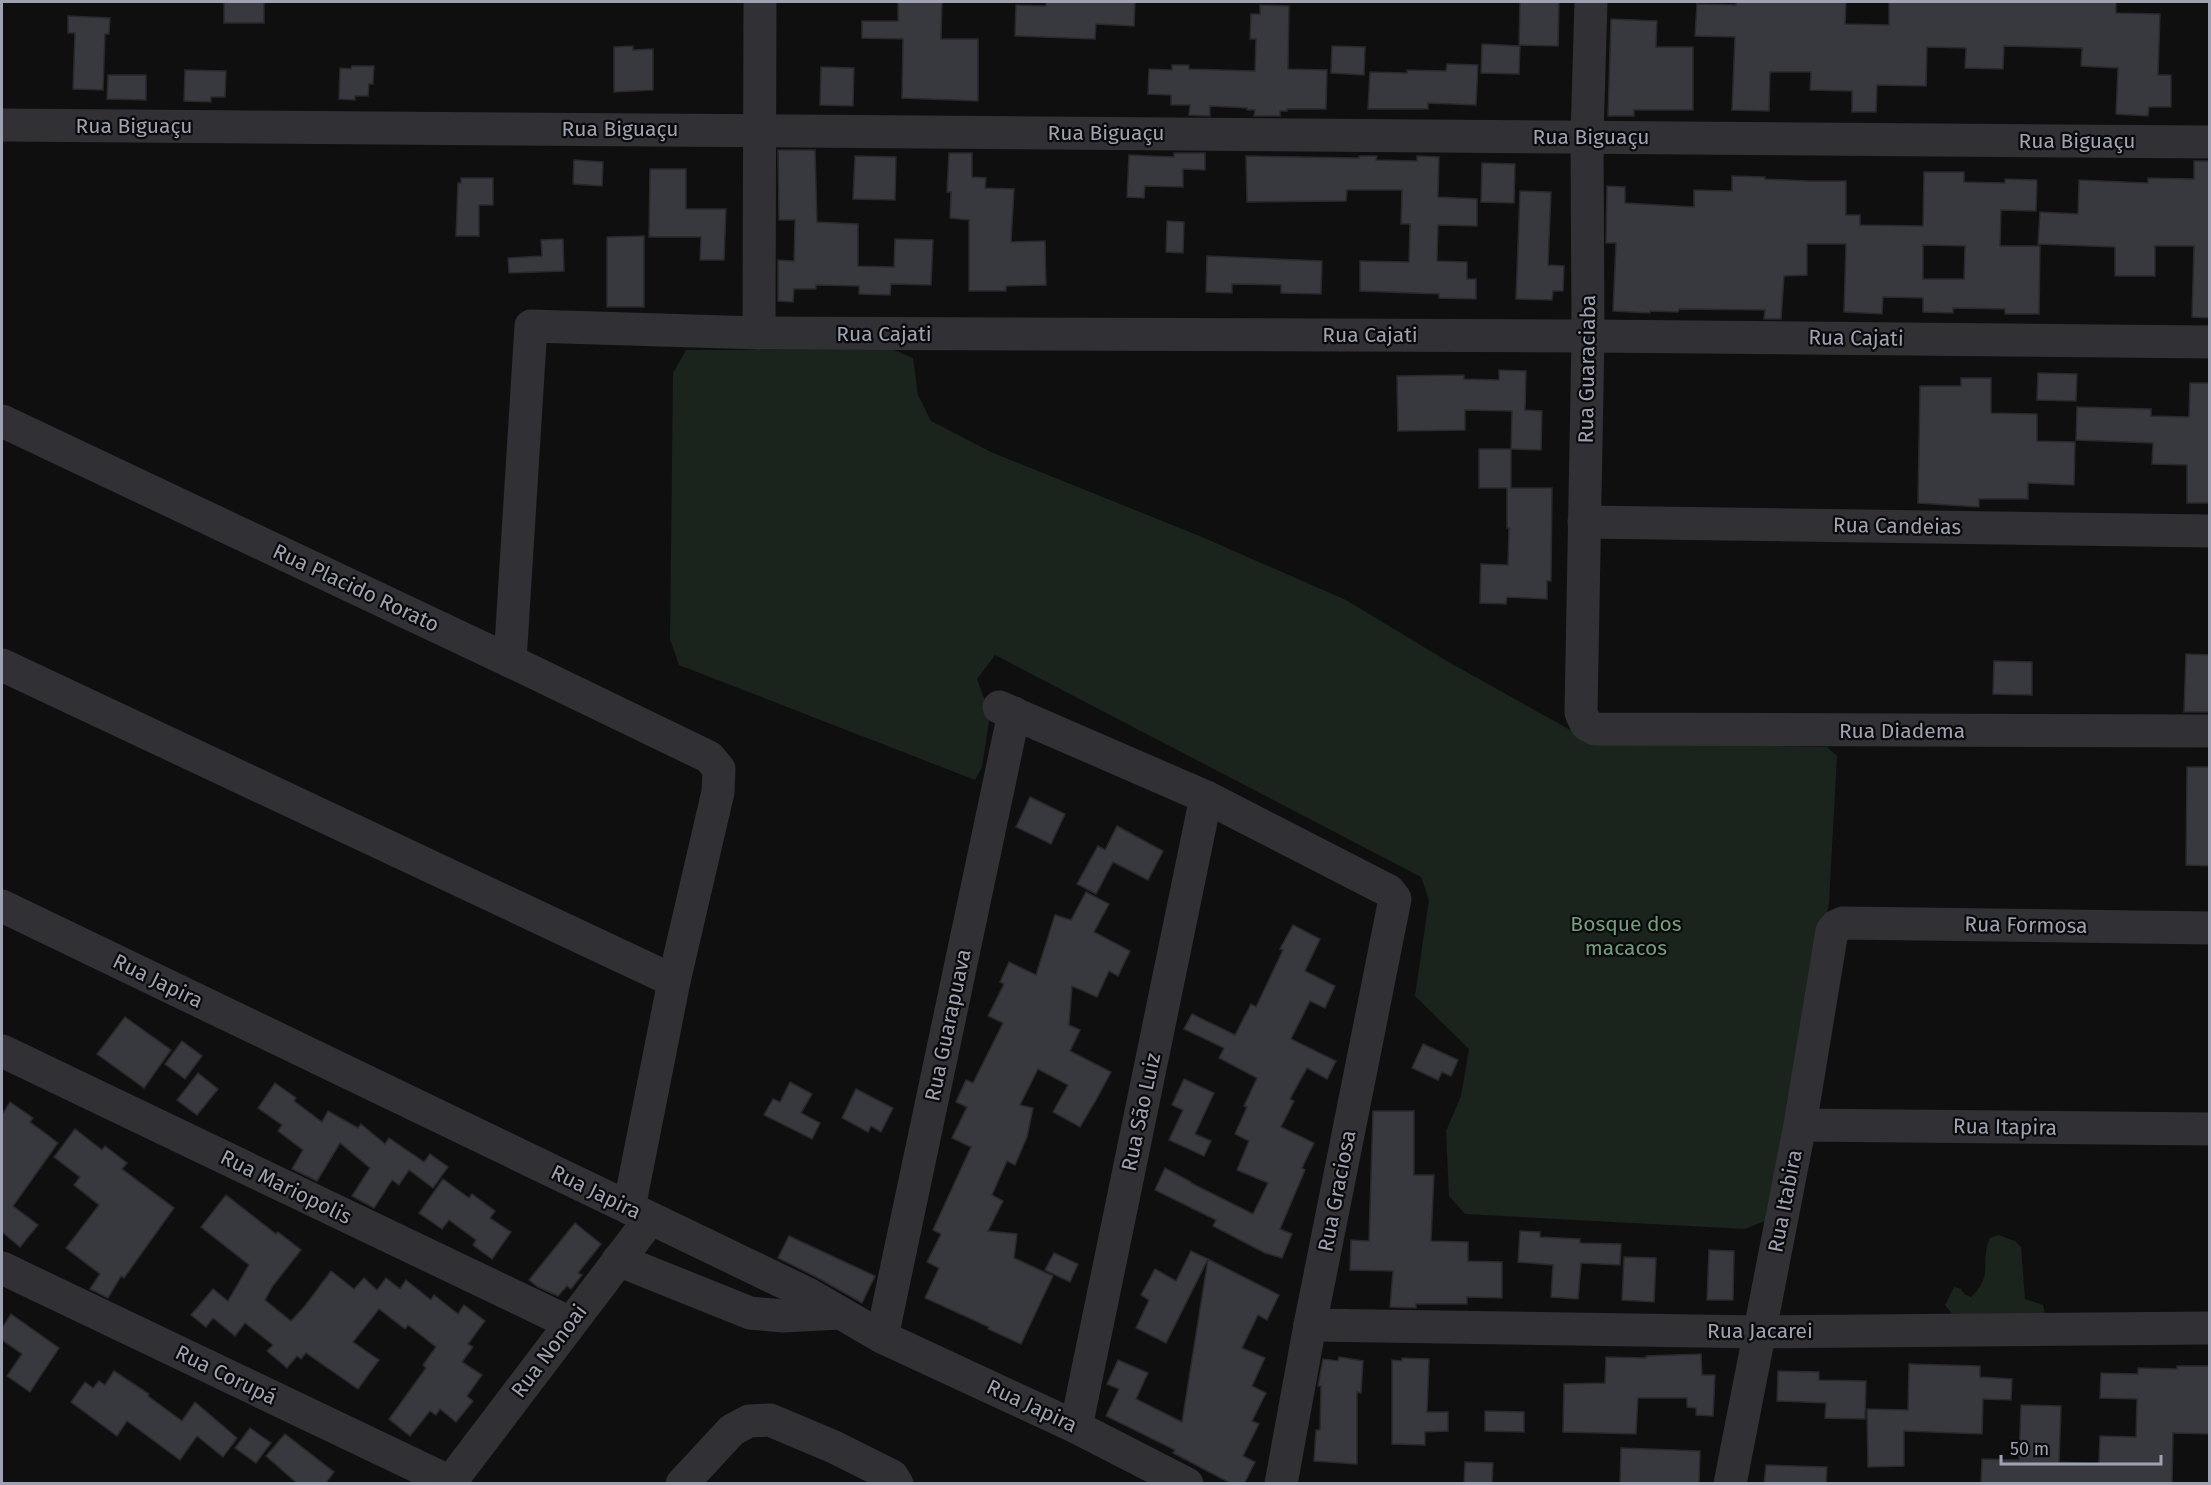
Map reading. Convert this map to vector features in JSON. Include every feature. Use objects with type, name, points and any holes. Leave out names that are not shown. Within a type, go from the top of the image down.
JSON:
[{"type":"street","points":[[759,333],[760,2]]},
{"type":"street","name":"Rua Guaraciaba","points":[[1591,2],[1587,137],[1588,336],[1581,713],[1586,724],[1595,729]]},
{"type":"street","name":"Rua Biguaçu","points":[[2,125],[2210,142]]},
{"type":"street","name":"Rua Cajati","points":[[510,661],[531,326],[759,333],[1588,336],[2210,342]]},
{"type":"street","name":"Rua Placido Rorato","points":[[2,421],[709,757],[719,769],[718,792],[674,981]]},
{"type":"street","name":"Rua Candeias","points":[[1584,522],[2210,531]]},
{"type":"street","points":[[2,665],[674,981],[640,1213]]},
{"type":"street","name":"Rua Guarapuava","points":[[882,1336],[1007,710],[1206,797]]},
{"type":"street","name":"Rua Diadema","points":[[1595,729],[2210,731]]},
{"type":"street","name":"Rua Graciosa","points":[[1206,797],[1389,891],[1395,899],[1310,1325],[1281,1484]]},
{"type":"street","name":"Rua São Luiz","points":[[1076,1427],[1206,797]]},
{"type":"street","name":"Rua Japira","points":[[2,906],[808,1294],[882,1336],[1076,1427],[1187,1484]]},
{"type":"street","name":"Rua Formosa","points":[[1843,923],[2210,928]]},
{"type":"street","name":"Rua Itabira","points":[[1730,1484],[1800,1125],[1832,931],[1843,923]]},
{"type":"street","name":"Rua Mariopolis","points":[[2,1051],[570,1323]]},
{"type":"street","name":"Rua Itapira","points":[[1800,1125],[2210,1130]]},
{"type":"street","name":"Rua Nonoai","points":[[450,1483],[618,1260],[640,1213]]},
{"type":"street","points":[[618,1260],[750,1313],[783,1316],[840,1313]]},
{"type":"street","name":"Rua Corupá","points":[[2,1268],[450,1483]]},
{"type":"street","name":"Rua Jacarei","points":[[1310,1325],[1761,1332],[2210,1328]]},
{"type":"street","points":[[682,1484],[732,1430],[749,1421],[770,1420],[834,1447],[892,1476],[897,1484]]},
{"type":"green space","name":"Bosque dos macacos","points":[[686,350],[894,350],[913,358],[918,395],[931,421],[991,452],[1202,537],[1346,600],[1452,664],[1574,732],[1597,742],[1827,747],[1837,756],[1829,903],[1765,1221],[1745,1229],[1465,1214],[1449,1196],[1446,1131],[1461,1096],[1469,1049],[1415,996],[1429,900],[1421,877],[995,655],[977,679],[990,715],[982,767],[975,780],[679,665],[670,639],[673,373]]},
{"type":"green space","points":[[1998,1235],[2015,1241],[2021,1247],[2025,1299],[2043,1305],[2045,1314],[1954,1316],[1945,1305],[1954,1287],[1961,1289],[1964,1294],[1971,1297],[1978,1289],[1985,1275],[1987,1246],[1990,1238]]},
{"type":"building","points":[[224,2],[264,2],[264,23],[224,23]]},
{"type":"building","points":[[898,2],[942,2],[941,39],[978,39],[978,101],[902,98],[903,39],[862,38],[862,21],[898,21]]},
{"type":"building","points":[[1046,2],[1135,2],[1134,26],[1096,24],[1095,39],[1015,36],[1016,5],[1046,6]]},
{"type":"building","points":[[1520,2],[1559,2],[1558,46],[1519,45]]},
{"type":"building","points":[[1736,2],[1846,2],[1845,24],[1889,25],[1889,2],[2116,2],[2116,13],[2160,14],[2158,75],[2171,75],[2171,107],[2149,107],[2148,116],[2116,114],[2118,68],[2081,66],[2082,48],[2004,46],[2003,69],[1965,68],[1966,48],[1927,47],[1926,86],[1877,85],[1876,112],[1852,112],[1852,91],[1810,90],[1811,72],[1770,72],[1769,111],[1732,110],[1735,37],[1695,36],[1697,4],[1736,5]]},
{"type":"building","points":[[1260,5],[1289,6],[1288,69],[1327,70],[1326,109],[1287,109],[1287,111],[1280,111],[1280,116],[1254,116],[1255,110],[1247,110],[1247,108],[1210,106],[1210,116],[1189,115],[1190,105],[1171,105],[1171,95],[1148,94],[1149,69],[1172,70],[1172,65],[1189,65],[1189,69],[1255,71],[1256,39],[1250,39],[1251,14],[1260,14]]},
{"type":"building","points":[[68,16],[110,18],[109,34],[105,34],[103,90],[73,89],[75,33],[68,33]]},
{"type":"building","points":[[1611,19],[1657,21],[1656,47],[1693,47],[1693,110],[1634,110],[1634,116],[1608,116]]},
{"type":"building","points":[[1482,44],[1520,46],[1519,74],[1481,73]]},
{"type":"building","points":[[633,46],[633,50],[653,49],[653,90],[614,92],[614,47]]},
{"type":"building","points":[[1332,46],[1365,47],[1364,75],[1331,73]]},
{"type":"building","points":[[1447,64],[1478,65],[1476,105],[1428,103],[1428,109],[1368,109],[1370,72],[1446,71]]},
{"type":"building","points":[[352,66],[374,66],[373,84],[369,84],[368,96],[355,96],[355,100],[339,99],[340,68],[351,69]]},
{"type":"building","points":[[821,67],[854,68],[853,106],[820,105]]},
{"type":"building","points":[[185,70],[226,71],[225,97],[211,97],[211,102],[184,101]]},
{"type":"building","points":[[108,75],[146,75],[146,100],[107,99]]},
{"type":"building","points":[[778,150],[815,150],[817,222],[858,224],[858,266],[894,267],[895,239],[933,240],[931,285],[891,284],[890,295],[859,294],[859,286],[816,285],[816,289],[794,289],[793,302],[778,301],[778,260],[794,261],[795,220],[779,220]]},
{"type":"building","points":[[949,153],[972,153],[972,177],[986,178],[985,188],[1014,189],[1011,242],[1045,241],[1046,285],[1006,286],[1006,291],[969,291],[969,220],[950,218],[951,192],[947,192]]},
{"type":"building","points":[[1174,153],[1205,153],[1205,170],[1183,169],[1183,187],[1145,186],[1144,198],[1127,197],[1129,155],[1174,157]]},
{"type":"building","points":[[855,156],[896,157],[895,200],[853,199]]},
{"type":"building","points":[[1246,156],[1359,158],[1359,156],[1377,156],[1376,160],[1417,161],[1417,156],[1439,157],[1438,197],[1477,199],[1477,226],[1438,225],[1437,261],[1467,262],[1467,279],[1476,279],[1476,299],[1439,298],[1439,294],[1360,291],[1360,261],[1409,262],[1410,224],[1401,224],[1402,190],[1347,190],[1346,201],[1247,202]]},
{"type":"building","points":[[574,160],[603,162],[602,186],[573,184]]},
{"type":"building","points":[[2194,161],[2210,161],[2210,318],[2192,317],[2194,246],[2155,246],[2155,276],[2115,276],[2115,247],[2038,244],[2040,212],[2078,214],[2079,180],[2148,183],[2148,178],[2194,179]]},
{"type":"building","points":[[1482,163],[1515,164],[1514,203],[1481,202]]},
{"type":"building","points":[[650,169],[686,169],[686,209],[726,209],[724,260],[700,260],[701,237],[649,237]]},
{"type":"building","points":[[1924,172],[1964,172],[1964,182],[2005,183],[2005,179],[2037,180],[2036,211],[2001,210],[2000,246],[2040,246],[2039,314],[2005,314],[2005,309],[1953,308],[1953,313],[1923,312],[1923,298],[1883,297],[1882,314],[1844,312],[1846,244],[1807,244],[1807,275],[1784,276],[1781,319],[1764,319],[1765,310],[1679,309],[1678,312],[1650,311],[1650,313],[1613,311],[1616,243],[1606,243],[1607,186],[1625,187],[1625,203],[1694,207],[1694,190],[1732,191],[1732,176],[1846,181],[1846,215],[1860,215],[1860,225],[1923,226]],"holes":[[[1923,245],[1965,246],[1964,279],[1923,279]]]},
{"type":"building","points":[[461,178],[493,178],[493,205],[479,205],[479,236],[456,236],[458,183],[461,183]]},
{"type":"building","points":[[1520,191],[1551,192],[1548,265],[1564,266],[1563,291],[1553,291],[1552,300],[1516,299]]},
{"type":"building","points":[[1167,221],[1184,222],[1183,253],[1166,252]]},
{"type":"building","points":[[644,236],[644,307],[607,307],[607,237]]},
{"type":"building","points":[[563,239],[564,271],[509,273],[508,258],[542,256],[541,240]]},
{"type":"building","points":[[1207,256],[1322,261],[1321,294],[1281,293],[1281,285],[1232,284],[1232,293],[1206,292]]},
{"type":"building","points":[[1499,370],[1526,371],[1525,410],[1542,411],[1541,450],[1511,449],[1512,411],[1465,410],[1465,430],[1398,431],[1397,376],[1464,375],[1464,379],[1499,380]]},
{"type":"building","points":[[2038,373],[2077,374],[2076,401],[2037,400]]},
{"type":"building","points":[[1961,378],[1991,378],[1991,413],[2037,414],[2037,441],[2075,442],[2074,485],[2028,483],[2028,499],[1979,499],[1979,507],[1918,503],[1920,386],[1961,386]]},
{"type":"building","points":[[2190,383],[2210,383],[2210,503],[2187,503],[2187,465],[2152,464],[2153,443],[2076,440],[2077,407],[2151,409],[2151,416],[2189,417]]},
{"type":"building","points":[[1479,449],[1511,449],[1511,488],[1552,488],[1551,581],[1547,581],[1547,599],[1507,597],[1506,604],[1480,603],[1481,564],[1508,565],[1509,528],[1507,528],[1507,488],[1479,488]]},
{"type":"building","points":[[2186,654],[2210,655],[2210,712],[2184,712]]},
{"type":"building","points":[[1994,661],[2032,662],[2032,695],[1993,694]]},
{"type":"building","points":[[2187,767],[2210,767],[2210,866],[2186,865]]},
{"type":"building","points":[[1030,797],[1065,814],[1051,844],[1016,827]]},
{"type":"building","points":[[1117,826],[1163,851],[1148,880],[1113,862],[1096,894],[1077,884],[1098,846],[1105,850]]},
{"type":"building","points":[[1086,892],[1109,904],[1094,932],[1130,951],[1118,976],[1109,971],[1097,997],[1072,986],[1069,1025],[1080,1030],[1070,1051],[1111,1072],[1096,1100],[1080,1127],[1053,1112],[1068,1085],[1038,1069],[1020,1105],[1033,1108],[1027,1137],[1015,1165],[1007,1161],[992,1195],[1003,1201],[988,1231],[1017,1234],[1014,1258],[1053,1276],[1021,1344],[925,1298],[939,1268],[927,1262],[941,1234],[933,1230],[971,1147],[952,1138],[967,1107],[956,1102],[966,1080],[973,1083],[1003,1023],[988,1016],[1004,984],[1000,982],[1009,962],[1036,975],[1055,915],[1071,920]]},
{"type":"building","points":[[1293,925],[1320,939],[1305,971],[1335,986],[1325,1008],[1310,1001],[1291,1039],[1336,1061],[1327,1079],[1307,1068],[1290,1099],[1294,1101],[1281,1127],[1314,1143],[1302,1168],[1305,1170],[1280,1229],[1292,1234],[1282,1258],[1265,1253],[1213,1226],[1216,1220],[1155,1190],[1165,1168],[1253,1214],[1268,1183],[1237,1170],[1249,1141],[1235,1134],[1247,1107],[1244,1106],[1257,1078],[1219,1058],[1224,1048],[1184,1029],[1192,1014],[1235,1035],[1251,1004],[1256,1007],[1283,950],[1280,949]]},
{"type":"building","points":[[125,1017],[171,1050],[144,1088],[97,1054]]},
{"type":"building","points":[[182,1041],[202,1056],[185,1079],[165,1064]]},
{"type":"building","points":[[1423,1044],[1458,1060],[1451,1076],[1442,1072],[1438,1080],[1412,1068]]},
{"type":"building","points":[[198,1073],[218,1089],[197,1115],[177,1100]]},
{"type":"building","points":[[1184,1079],[1214,1093],[1195,1134],[1211,1141],[1204,1156],[1169,1140],[1183,1110],[1172,1105]]},
{"type":"building","points":[[790,1082],[812,1094],[801,1113],[820,1123],[812,1139],[764,1115],[773,1099],[780,1102]]},
{"type":"building","points":[[275,1083],[296,1098],[294,1101],[322,1122],[328,1111],[358,1128],[361,1124],[385,1144],[389,1138],[424,1162],[430,1154],[448,1167],[433,1188],[409,1170],[399,1185],[392,1180],[374,1208],[352,1196],[370,1168],[340,1143],[317,1181],[292,1169],[303,1150],[278,1131],[282,1125],[258,1108]]},
{"type":"building","points":[[856,1089],[893,1108],[881,1132],[871,1126],[868,1132],[842,1118]]},
{"type":"building","points":[[10,1102],[33,1118],[30,1122],[58,1143],[13,1206],[38,1225],[20,1247],[2,1232],[2,1115]]},
{"type":"building","points":[[1373,1111],[1414,1111],[1414,1175],[1434,1175],[1431,1241],[1468,1242],[1468,1261],[1502,1262],[1502,1298],[1467,1297],[1467,1304],[1416,1304],[1416,1308],[1390,1307],[1393,1271],[1350,1270],[1351,1240],[1369,1241]]},
{"type":"building","points":[[75,1129],[102,1150],[105,1146],[127,1163],[122,1169],[174,1208],[124,1278],[121,1276],[108,1298],[90,1289],[100,1274],[66,1248],[99,1205],[74,1185],[80,1177],[54,1157]]},
{"type":"building","points":[[443,1179],[469,1198],[472,1194],[495,1211],[490,1218],[511,1232],[492,1259],[473,1245],[476,1240],[449,1220],[442,1229],[419,1213]]},
{"type":"building","points":[[226,1195],[276,1234],[278,1232],[301,1250],[272,1287],[265,1300],[291,1321],[331,1271],[354,1289],[364,1278],[377,1290],[386,1278],[400,1289],[406,1280],[431,1300],[434,1295],[458,1314],[464,1305],[485,1321],[468,1344],[473,1347],[462,1362],[482,1375],[467,1396],[473,1401],[456,1422],[440,1409],[436,1415],[430,1411],[410,1436],[389,1419],[426,1368],[423,1365],[436,1347],[408,1325],[405,1329],[379,1309],[353,1342],[379,1360],[358,1389],[306,1353],[301,1359],[297,1356],[287,1368],[267,1351],[273,1345],[245,1323],[235,1336],[213,1318],[206,1327],[191,1315],[213,1289],[228,1301],[249,1265],[201,1227]]},
{"type":"building","points":[[575,1223],[601,1244],[578,1273],[582,1275],[571,1289],[567,1286],[558,1296],[529,1280]]},
{"type":"building","points":[[1520,1231],[1540,1232],[1540,1237],[1580,1239],[1580,1243],[1621,1244],[1620,1265],[1581,1263],[1578,1299],[1551,1297],[1553,1265],[1518,1262]]},
{"type":"building","points":[[789,1236],[875,1276],[862,1303],[778,1258]]},
{"type":"building","points":[[1709,1250],[1734,1251],[1733,1300],[1707,1300]]},
{"type":"building","points":[[1191,1251],[1208,1259],[1166,1343],[1136,1328],[1149,1300],[1141,1295],[1155,1269],[1176,1281]]},
{"type":"building","points":[[1054,1253],[1078,1264],[1070,1282],[1045,1270]]},
{"type":"building","points":[[1624,1257],[1656,1258],[1654,1302],[1622,1300]]},
{"type":"building","points":[[1208,1259],[1279,1295],[1267,1320],[1258,1315],[1242,1348],[1265,1358],[1252,1386],[1266,1393],[1252,1421],[1259,1424],[1243,1456],[1255,1462],[1244,1484],[1232,1484],[1173,1453],[1175,1450],[1106,1416],[1119,1389],[1107,1384],[1118,1360],[1148,1373],[1136,1399],[1182,1422]]},
{"type":"building","points":[[11,1314],[59,1348],[30,1392],[7,1376],[22,1354],[2,1340],[2,1328]]},
{"type":"building","points":[[1701,1354],[1702,1375],[1715,1375],[1713,1416],[1696,1415],[1696,1408],[1687,1407],[1687,1398],[1638,1398],[1636,1434],[1563,1432],[1564,1384],[1605,1383],[1606,1357],[1646,1358],[1646,1356]]},
{"type":"building","points":[[1339,1357],[1363,1361],[1361,1393],[1357,1392],[1357,1464],[1314,1461],[1316,1430],[1320,1430],[1321,1386],[1318,1386],[1323,1359],[1338,1361]]},
{"type":"building","points":[[1402,1358],[1429,1359],[1427,1412],[1448,1412],[1448,1431],[1425,1432],[1425,1445],[1392,1444],[1392,1360],[1402,1361]]},
{"type":"building","points":[[1909,1364],[1980,1366],[1980,1377],[2012,1379],[2011,1400],[1983,1399],[1982,1434],[1904,1431],[1904,1466],[1868,1467],[1867,1409],[1908,1410]]},
{"type":"building","points":[[2177,1366],[2210,1366],[2210,1434],[2173,1433],[2172,1484],[1981,1484],[1982,1459],[2019,1460],[2021,1405],[2061,1406],[2059,1462],[2099,1464],[2100,1436],[2136,1437],[2137,1399],[2100,1398],[2101,1373],[2138,1374],[2138,1368],[2177,1369]]},
{"type":"building","points":[[114,1371],[149,1394],[148,1396],[182,1421],[195,1402],[237,1438],[223,1457],[197,1436],[180,1460],[127,1421],[117,1436],[71,1402],[85,1382],[93,1388],[99,1381],[105,1385]]},
{"type":"building","points":[[1778,1371],[1819,1372],[1819,1380],[1866,1381],[1865,1419],[1825,1418],[1826,1403],[1777,1401]]},
{"type":"building","points":[[1485,1411],[1524,1412],[1524,1432],[1485,1431]]},
{"type":"building","points":[[250,1428],[271,1443],[256,1463],[235,1448]]},
{"type":"building","points":[[285,1434],[334,1472],[325,1484],[298,1484],[266,1456]]},
{"type":"building","points":[[1621,1448],[1700,1451],[1699,1484],[1620,1484]]},
{"type":"building","points":[[1465,1462],[1493,1463],[1492,1484],[1464,1484]]},
{"type":"building","points":[[1766,1465],[1827,1467],[1826,1484],[1764,1484]]}]
